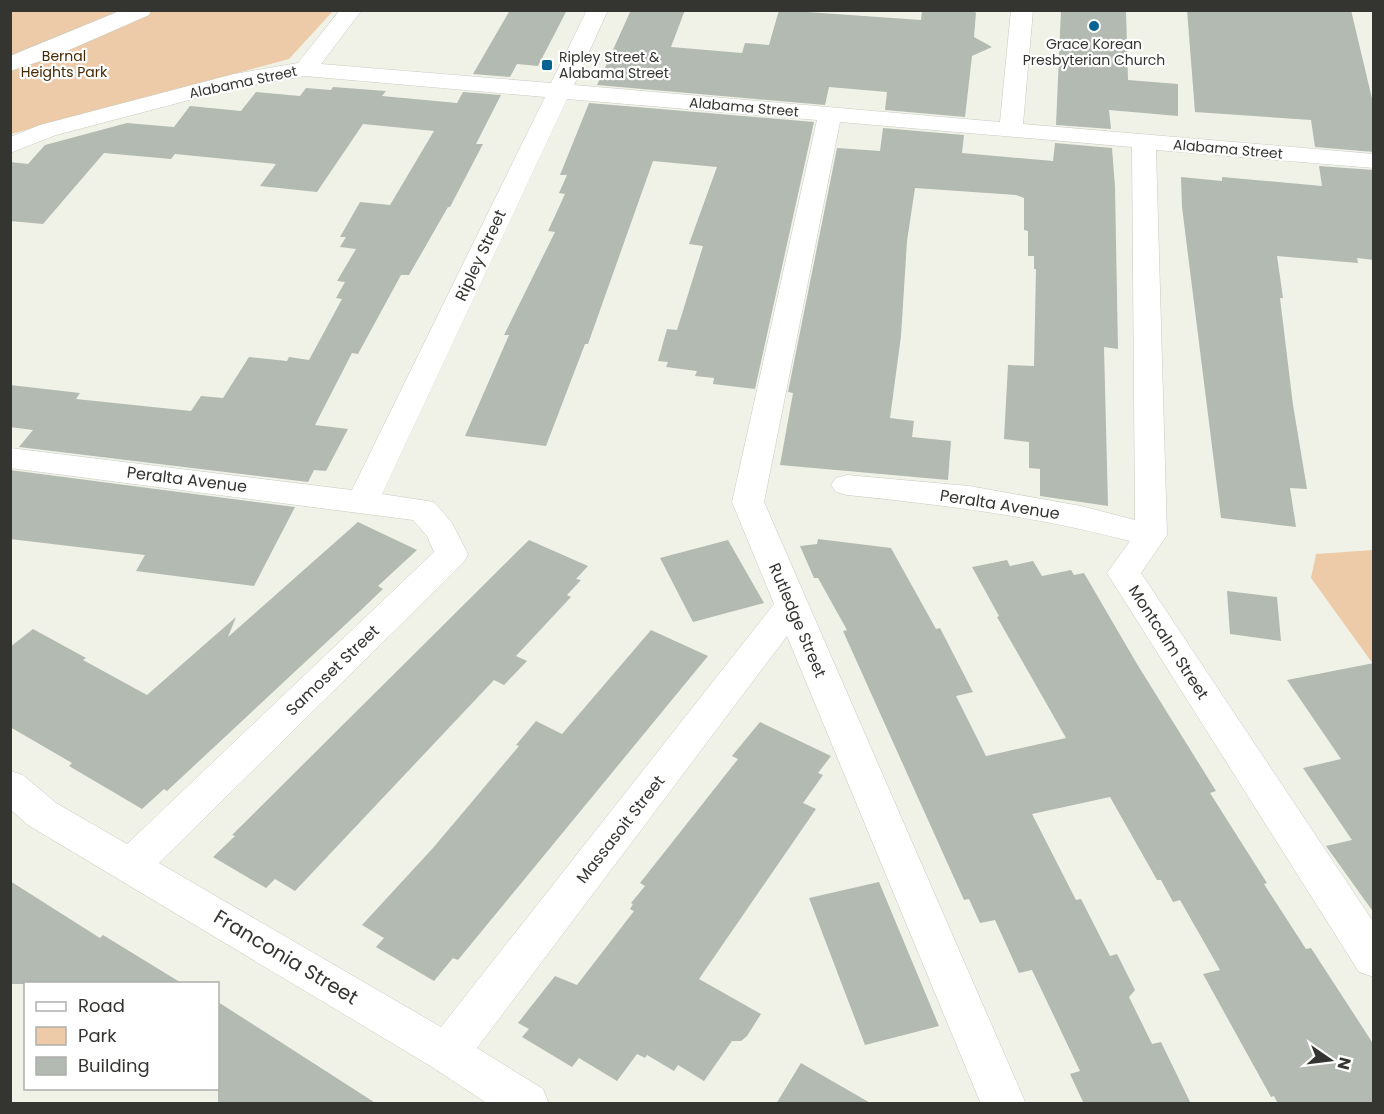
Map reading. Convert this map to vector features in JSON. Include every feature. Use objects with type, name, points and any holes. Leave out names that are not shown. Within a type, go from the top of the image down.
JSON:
[{"type":"street","points":[[10,64],[45,52],[141,10]]},
{"type":"street","points":[[305,69],[352,10]]},
{"type":"street","name":"Ripley Street","points":[[363,501],[598,10]]},
{"type":"street","points":[[1011,130],[1022,10]]},
{"type":"street","name":"Alabama Street","points":[[10,146],[48,130],[234,81],[305,69],[1374,161]]},
{"type":"street","name":"Rutledge Street","points":[[830,114],[748,502],[1004,1104]]},
{"type":"street","points":[[1144,141],[1151,535]]},
{"type":"street","name":"Peralta Avenue","points":[[10,458],[363,501]]},
{"type":"street","name":"Peralta Avenue","points":[[847,485],[969,497],[1081,517],[1151,535]]},
{"type":"street","name":"Samoset Street","points":[[131,866],[452,554],[441,531],[423,510],[363,501]]},
{"type":"street","name":"Montcalm Street","points":[[1151,535],[1124,573],[1374,959]]},
{"type":"street","name":"Massasoit Street","points":[[447,1053],[792,605]]},
{"type":"street","name":"Franconia Street","points":[[10,786],[26,810],[131,866],[447,1053],[527,1104]]},
{"type":"green space","name":"Bernal Heights Park","points":[[11,11],[333,11],[289,59],[11,134]]},
{"type":"green space","points":[[1373,550],[1373,664],[1311,578],[1316,554]]},
{"type":"building","points":[[510,10],[567,10],[538,66],[517,64],[510,77],[473,74]]},
{"type":"building","points":[[631,10],[685,10],[671,47],[742,53],[745,43],[769,45],[779,10],[921,20],[922,10],[973,10],[976,13],[974,37],[992,47],[972,56],[965,117],[885,110],[887,92],[829,87],[825,105],[597,85]]},
{"type":"building","points":[[1061,10],[1126,10],[1128,80],[1178,84],[1178,116],[1109,110],[1111,129],[1056,125]]},
{"type":"building","points":[[1187,10],[1351,10],[1374,107],[1374,152],[1315,147],[1311,120],[1195,112]]},
{"type":"building","points":[[333,87],[386,91],[382,96],[457,103],[463,92],[501,95],[476,144],[483,144],[450,207],[409,275],[401,275],[358,354],[352,353],[315,425],[348,429],[326,471],[314,470],[308,482],[19,447],[33,430],[10,427],[10,385],[80,393],[76,399],[191,411],[201,396],[223,398],[249,357],[287,361],[289,357],[309,360],[342,299],[336,298],[345,282],[337,281],[356,249],[340,247],[346,237],[340,237],[360,202],[390,205],[434,131],[363,124],[317,192],[260,186],[276,164],[175,154],[171,159],[104,153],[43,224],[10,221],[10,162],[28,164],[45,145],[127,123],[174,127],[190,106],[241,111],[256,92],[300,96],[306,88],[331,90]]},
{"type":"building","points":[[589,103],[814,122],[755,389],[713,384],[714,378],[695,376],[697,371],[666,367],[668,362],[658,361],[667,329],[677,330],[703,246],[689,244],[717,167],[653,161],[588,344],[585,344],[546,446],[465,436],[509,335],[504,335],[555,232],[548,231],[565,194],[559,193],[567,175],[560,175]]},
{"type":"building","points":[[883,128],[964,135],[962,153],[1053,161],[1055,143],[1112,148],[1115,187],[1118,349],[1104,347],[1108,506],[1040,496],[1040,469],[1029,468],[1029,442],[1004,439],[1008,365],[1034,366],[1036,269],[1034,269],[1034,256],[1028,256],[1028,231],[1024,230],[1024,198],[1016,195],[915,188],[907,241],[901,336],[890,418],[914,421],[912,437],[951,441],[948,480],[780,465],[793,393],[788,392],[837,148],[880,151]]},
{"type":"building","points":[[1319,166],[1374,170],[1374,260],[1357,258],[1358,263],[1277,256],[1293,405],[1307,489],[1290,488],[1296,527],[1221,518],[1182,207],[1181,177],[1222,181],[1222,177],[1322,186]]},
{"type":"building","points":[[10,470],[295,507],[254,586],[136,571],[145,555],[10,539]]},
{"type":"building","points":[[358,522],[417,550],[378,586],[383,589],[360,611],[167,791],[164,789],[142,809],[69,766],[72,763],[10,727],[10,647],[33,629],[147,695],[236,617],[228,637]]},
{"type":"building","points":[[818,539],[891,548],[936,629],[940,628],[973,692],[956,696],[986,756],[1066,738],[997,617],[999,616],[972,567],[1007,560],[1010,566],[1033,561],[1042,576],[1071,570],[1074,575],[1084,573],[1216,791],[1210,793],[1267,883],[1264,884],[1306,949],[1311,948],[1374,1045],[1374,1104],[1278,1104],[1274,1096],[1271,1097],[1203,974],[1220,970],[1180,900],[1173,902],[1161,880],[1157,880],[1110,797],[1032,814],[1076,900],[1081,899],[1110,956],[1117,954],[1135,990],[1129,997],[1152,1044],[1161,1042],[1191,1104],[1084,1104],[1070,1074],[1080,1071],[1032,970],[1019,973],[995,920],[980,923],[969,899],[964,900],[843,631],[847,630],[818,578],[814,578],[800,546],[817,544]]},
{"type":"building","points":[[529,540],[588,566],[576,579],[581,580],[567,595],[571,597],[516,656],[527,661],[504,685],[494,680],[295,891],[275,879],[266,888],[213,857],[235,836],[232,835]]},
{"type":"building","points":[[728,540],[764,603],[693,622],[660,558]]},
{"type":"building","points":[[1227,591],[1277,597],[1281,641],[1230,634]]},
{"type":"building","points":[[651,630],[708,656],[458,960],[453,958],[434,981],[376,947],[384,938],[362,925],[433,848],[519,746],[516,745],[536,721],[562,734]]},
{"type":"building","points":[[1374,663],[1374,913],[1326,846],[1352,840],[1303,768],[1341,759],[1287,680]]},
{"type":"building","points":[[760,722],[831,756],[818,773],[823,775],[803,803],[816,809],[699,979],[761,1014],[747,1036],[741,1041],[732,1041],[704,1081],[678,1065],[674,1071],[647,1055],[645,1058],[637,1054],[617,1081],[579,1058],[572,1067],[522,1037],[529,1029],[518,1023],[555,976],[577,985],[634,911],[630,909],[633,904],[631,903],[645,886],[640,883],[738,759],[732,756]]},
{"type":"building","points":[[10,881],[100,938],[103,935],[180,982],[24,982],[24,984],[10,984]]},
{"type":"building","points":[[879,882],[939,1026],[865,1045],[809,898]]},
{"type":"building","points":[[219,1003],[377,1104],[218,1104]]},
{"type":"building","points":[[801,1063],[872,1104],[776,1104]]},
{"type":"place","name":"Grace Korean Presbyterian Church","points":[[1094,26]]},
{"type":"place","name":"Ripley Street & Alabama Street","points":[[547,65]]}]
